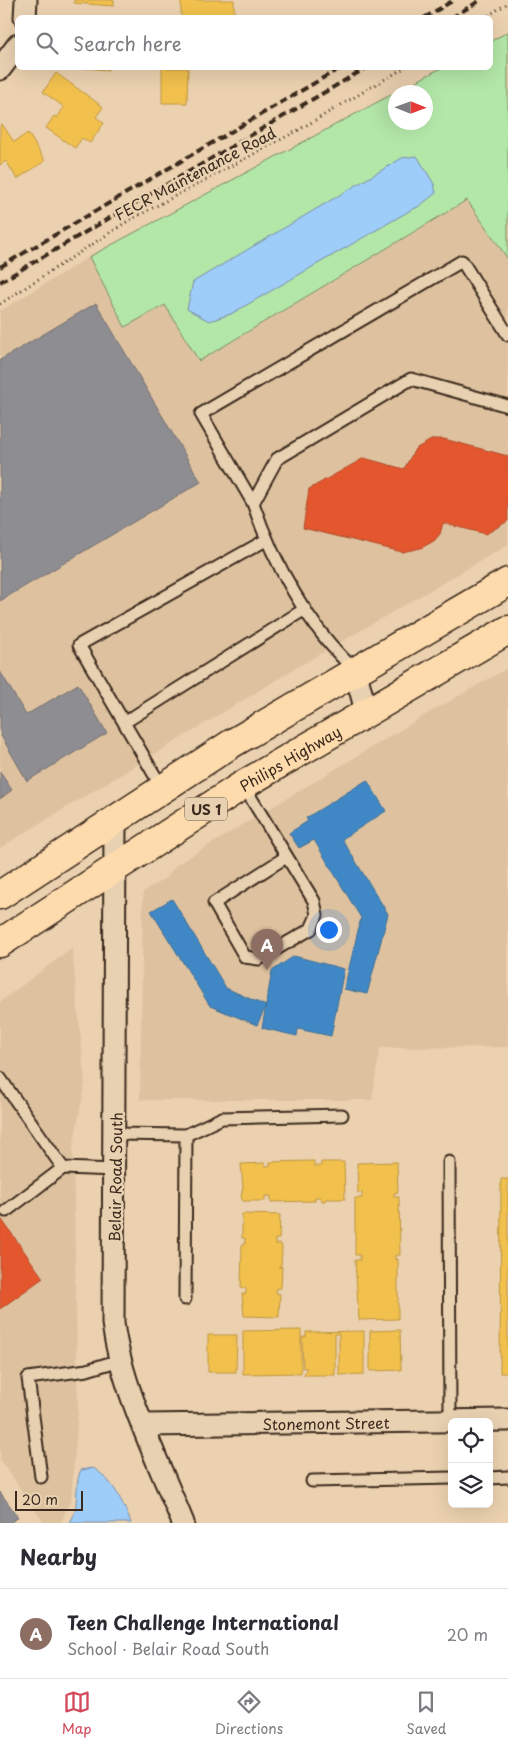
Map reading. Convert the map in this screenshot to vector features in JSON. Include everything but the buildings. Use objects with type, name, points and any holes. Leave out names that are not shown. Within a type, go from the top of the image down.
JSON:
[{"type":"main road","name":"US 1","points":[[0,895],[162,788],[355,670],[508,582]]},
{"type":"main road","name":"Philips Highway","points":[[0,943],[243,785],[366,711],[508,630]]},
{"type":"street","points":[[25,15],[26,0]]},
{"type":"street","points":[[0,69],[15,49]]},
{"type":"street","points":[[355,670],[366,711]]},
{"type":"street","name":"Belair Road South","points":[[115,818],[116,1134],[113,1310],[120,1360],[183,1523]]},
{"type":"street","name":"Stonemont Street","points":[[493,1420],[508,1420]]},
{"type":"street","name":"Stonemont Street","points":[[144,1426],[448,1421]]},
{"type":"lane","points":[[355,670],[333,650],[305,609],[266,540],[253,503],[201,414],[462,261],[508,335]]},
{"type":"lane","points":[[253,503],[277,459],[411,379],[508,406]]},
{"type":"lane","points":[[162,788],[79,645],[266,540]]},
{"type":"lane","points":[[125,722],[305,609]]},
{"type":"lane","points":[[243,785],[314,901],[317,916],[312,929],[259,959],[245,957],[214,903],[286,857]]},
{"type":"lane","points":[[0,1078],[63,1168]]},
{"type":"lane","points":[[116,1134],[186,1135],[222,1118],[342,1115]]},
{"type":"lane","points":[[185,1299],[186,1135]]},
{"type":"lane","points":[[449,1162],[450,1418]]},
{"type":"lane","points":[[6,1211],[63,1168],[115,1170]]},
{"type":"lane","points":[[41,1477],[28,1378],[77,1372],[120,1360]]},
{"type":"lane","points":[[493,1478],[508,1477]]},
{"type":"lane","points":[[312,1481],[448,1478]]},
{"type":"path","points":[[489,15],[508,3]]},
{"type":"path","name":"FECR Maintenance Road","points":[[0,304],[128,221],[295,132],[401,70]]},
{"type":"shaded area","points":[[468,200],[508,259],[508,545],[296,668],[0,848],[0,311],[89,257],[125,327],[165,305],[200,361]]},
{"type":"shaded area","points":[[508,668],[508,1047],[380,1048],[372,1100],[140,1100],[143,892],[167,877],[176,865],[432,711]]},
{"type":"shaded area","points":[[72,948],[85,1084],[73,1147],[78,1412],[71,1500],[61,1523],[44,1523],[0,1459],[0,1002]]},
{"type":"green space","points":[[508,32],[508,259],[467,200],[199,361],[165,305],[125,327],[89,257],[388,96],[388,130],[433,130],[433,85],[409,85],[437,70],[493,70],[493,40]]},
{"type":"water","points":[[417,156],[434,184],[436,193],[418,207],[231,314],[209,321],[187,309],[193,282],[402,158]]},
{"type":"water","points":[[93,1468],[112,1485],[121,1499],[131,1523],[69,1523],[75,1511],[77,1483],[81,1470]]},
{"type":"railway","points":[[429,15],[454,0]]},
{"type":"railway","points":[[456,15],[481,0]]},
{"type":"railway","points":[[0,267],[337,70]]},
{"type":"railway","points":[[0,282],[363,70]]},
{"type":"place","name":"Teen Challenge International","points":[[267,970]]}]
